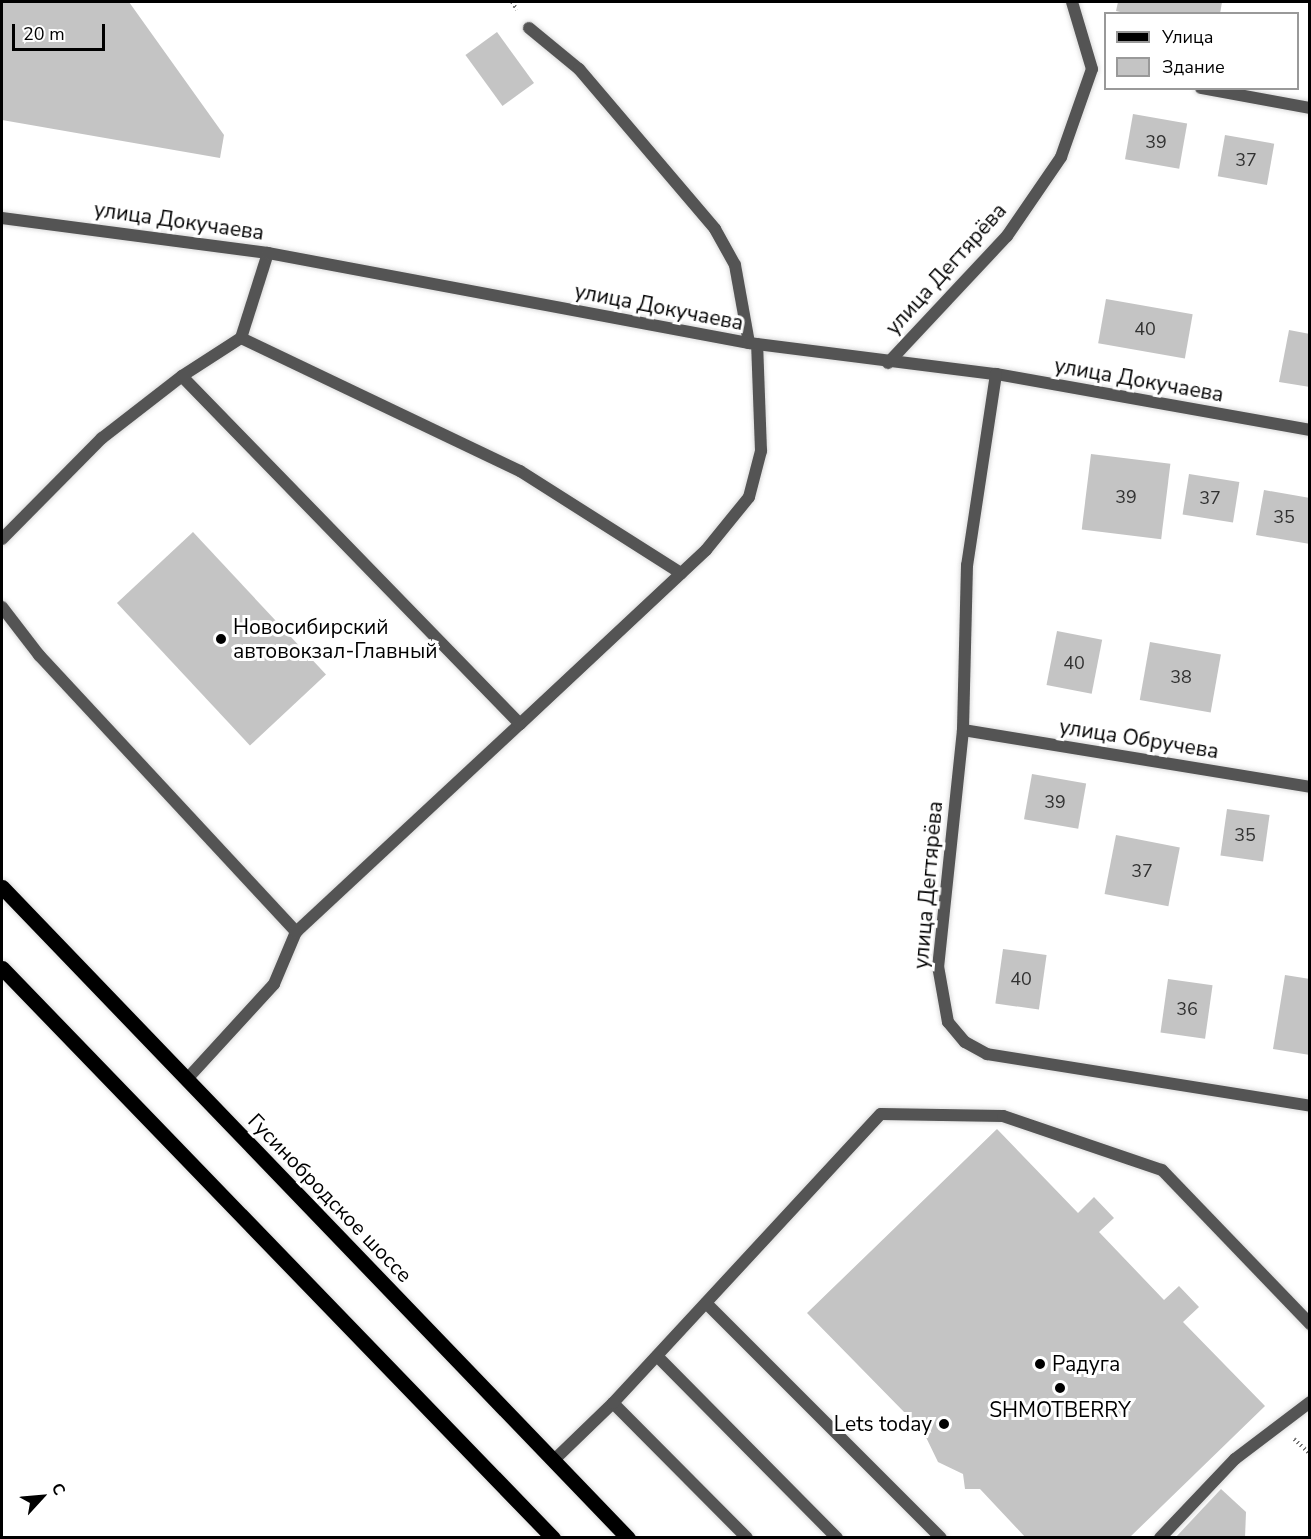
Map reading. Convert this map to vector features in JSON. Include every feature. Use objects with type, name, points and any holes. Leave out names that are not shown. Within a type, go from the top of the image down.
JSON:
[{"type":"main road","name":"Гусинобродское шоссе","points":[[2,887],[628,1538]]},
{"type":"main road","points":[[2,968],[553,1538]]},
{"type":"street","points":[[1072,2],[1092,69],[1104,72]]},
{"type":"street","points":[[187,1079],[274,984],[296,932],[681,573],[749,497],[761,451],[753,344],[735,265],[715,229],[579,69],[529,28]]},
{"type":"street","name":"улица Дегтярёва","points":[[888,363],[1007,236],[1048,177],[1061,157],[1092,69]]},
{"type":"street","points":[[1212,90],[1310,108]]},
{"type":"street","name":"улица Докучаева","points":[[2,218],[268,253],[753,344],[888,363],[996,374],[1310,430]]},
{"type":"street","points":[[2,539],[102,438],[182,376],[241,338],[268,253]]},
{"type":"street","points":[[241,338],[520,471],[681,573]]},
{"type":"street","name":"улица Дегтярёва","points":[[996,374],[967,565],[963,730],[938,966],[948,1022],[965,1042],[987,1054],[1310,1106]]},
{"type":"street","points":[[182,376],[520,724]]},
{"type":"street","points":[[2,608],[39,654],[296,932]]},
{"type":"street","name":"улица Обручева","points":[[963,730],[1310,787]]},
{"type":"street","points":[[554,1460],[613,1403],[881,1114],[1003,1116],[1162,1170],[1310,1324]]},
{"type":"street","points":[[706,1303],[941,1538]]},
{"type":"street","points":[[657,1356],[837,1538]]},
{"type":"street","points":[[1160,1538],[1235,1459],[1310,1402]]},
{"type":"street","points":[[613,1403],[747,1538]]},
{"type":"building","points":[[2,2],[129,2],[224,135],[220,158],[2,120]]},
{"type":"building","points":[[1118,2],[1222,2],[1220,12],[1116,11]]},
{"type":"building","points":[[497,32],[534,83],[502,106],[465,55]]},
{"type":"building","points":[[1133,114],[1187,124],[1179,169],[1125,159]]},
{"type":"building","points":[[1225,135],[1274,144],[1267,185],[1218,176]]},
{"type":"building","points":[[1106,299],[1193,314],[1185,359],[1098,343]]},
{"type":"building","points":[[1289,330],[1310,334],[1310,387],[1279,382]]},
{"type":"building","points":[[1091,454],[1170,464],[1161,539],[1082,529]]},
{"type":"building","points":[[1189,474],[1239,482],[1233,522],[1183,514]]},
{"type":"building","points":[[1264,490],[1310,498],[1310,544],[1256,535]]},
{"type":"building","name":"Новосибирский автовокзал-Главный","points":[[193,532],[326,675],[250,746],[117,603]]},
{"type":"building","points":[[1057,631],[1102,640],[1092,694],[1047,685]]},
{"type":"building","points":[[1150,642],[1221,655],[1211,713],[1140,700]]},
{"type":"building","points":[[1032,774],[1086,784],[1078,829],[1024,819]]},
{"type":"building","points":[[1227,809],[1270,815],[1263,862],[1220,856]]},
{"type":"building","points":[[1116,835],[1180,847],[1168,906],[1105,894]]},
{"type":"building","points":[[1003,949],[1047,955],[1039,1010],[995,1003]]},
{"type":"building","points":[[1285,975],[1310,979],[1310,1055],[1273,1049]]},
{"type":"building","points":[[1168,979],[1213,985],[1205,1039],[1160,1032]]},
{"type":"building","name":"Радуга","points":[[997,1129],[1078,1213],[1094,1197],[1114,1218],[1099,1232],[1164,1300],[1179,1286],[1199,1307],[1183,1322],[1265,1406],[1129,1538],[1026,1538],[980,1489],[965,1489],[963,1474],[938,1462],[923,1431],[908,1430],[906,1414],[807,1313]]},
{"type":"building","points":[[1221,1489],[1246,1512],[1245,1538],[1175,1538]]},
{"type":"place","name":"Новосибирский автовокзал-Главный","points":[[221,639]]},
{"type":"place","name":"Радуга","points":[[1040,1364]]},
{"type":"place","name":"SHMOTBERRY","points":[[1060,1388]]},
{"type":"place","name":"Lets today","points":[[944,1424]]}]
